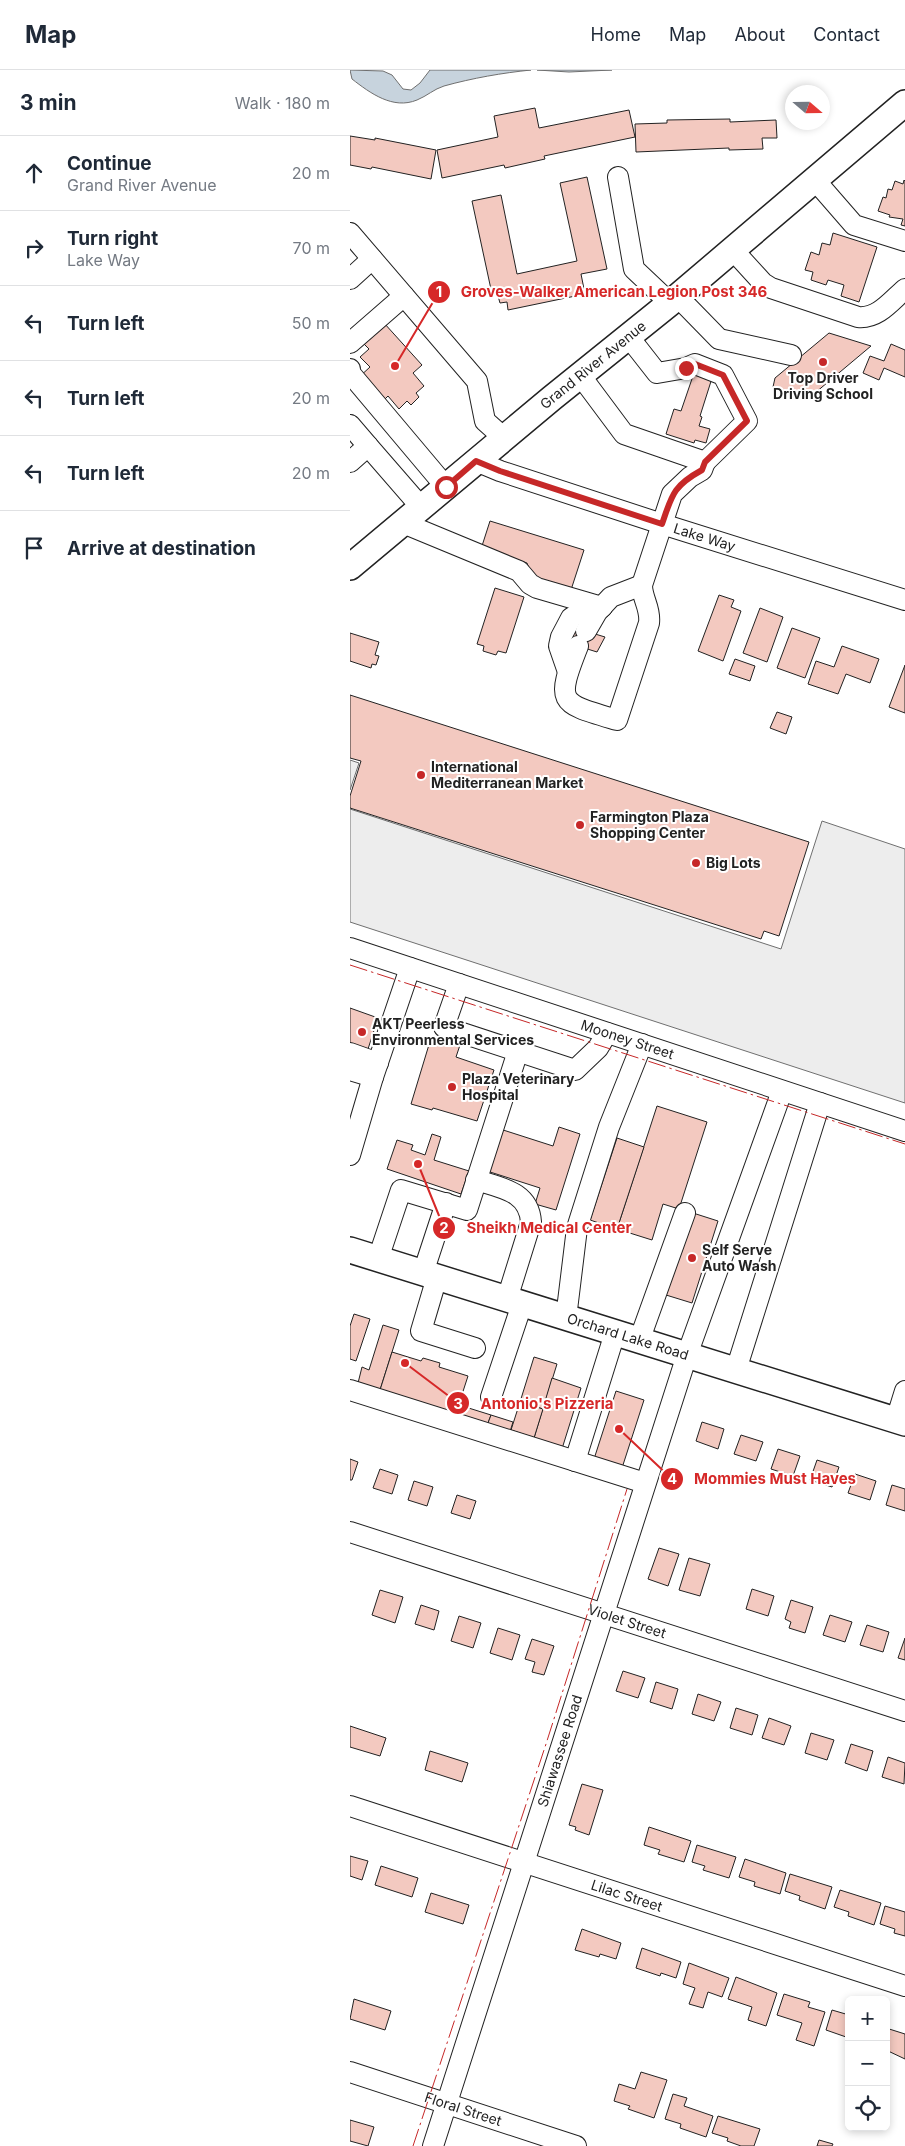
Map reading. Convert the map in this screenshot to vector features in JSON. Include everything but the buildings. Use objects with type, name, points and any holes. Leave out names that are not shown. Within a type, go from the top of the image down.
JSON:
[{"type":"main road","name":"Grand River Avenue","points":[[350,567],[673,299],[905,103]]},
{"type":"main road","name":"Orchard Lake Road","points":[[350,1250],[900,1421]]},
{"type":"street","points":[[618,177],[634,269],[673,299],[719,339],[791,355]]},
{"type":"street","points":[[814,179],[854,225],[905,241]]},
{"type":"street","points":[[350,234],[477,380],[485,421],[504,438]]},
{"type":"street","points":[[732,249],[763,283],[771,288],[858,317],[867,318],[876,314],[905,289]]},
{"type":"street","points":[[350,279],[372,259]]},
{"type":"street","points":[[350,343],[404,296]]},
{"type":"street","points":[[628,336],[656,373],[686,368],[695,364],[723,375],[747,421],[705,462],[702,470],[690,477],[672,494],[642,585],[644,599],[649,608],[649,623],[617,720],[576,707],[568,701],[564,693],[565,679],[582,639],[602,607],[611,597],[642,585]]},
{"type":"street","points":[[350,370],[446,487]]},
{"type":"street","points":[[580,375],[624,434],[705,462]]},
{"type":"street","points":[[350,425],[421,507]]},
{"type":"street","points":[[350,462],[368,446]]},
{"type":"street","name":"Lake Way","points":[[476,461],[500,471],[662,524],[905,600]]},
{"type":"street","points":[[403,523],[519,571],[530,584],[537,588],[602,607]]},
{"type":"street","points":[[568,672],[559,646],[561,637],[571,618],[580,612],[602,607]]},
{"type":"street","name":"Mooney Street","points":[[350,948],[905,1131]]},
{"type":"street","points":[[350,1155],[410,968]]},
{"type":"street","points":[[459,984],[444,1027],[575,1070],[598,1048],[607,1033]]},
{"type":"street","points":[[566,1318],[577,1228],[609,1127],[642,1044]]},
{"type":"street","points":[[378,1259],[401,1190],[467,1210],[518,1051]]},
{"type":"street","points":[[350,1054],[376,1070]]},
{"type":"street","points":[[350,1070],[376,1070]]},
{"type":"street","name":"Shiawassee Road","points":[[433,2146],[686,1355],[782,1090]]},
{"type":"street","points":[[736,1370],[820,1103]]},
{"type":"street","points":[[476,1180],[515,1192],[523,1199],[530,1212],[531,1222],[491,1397]]},
{"type":"street","points":[[446,1203],[430,1275],[421,1331],[476,1348]]},
{"type":"street","points":[[639,1341],[686,1213]]},
{"type":"street","points":[[574,1461],[615,1333]]},
{"type":"street","points":[[350,1390],[646,1483]]},
{"type":"street","points":[[900,1421],[905,1391]]},
{"type":"street","name":"Violet Street","points":[[350,1532],[905,1712]]},
{"type":"street","name":"Lilac Street","points":[[350,1806],[905,1986]]},
{"type":"street","name":"Floral Street","points":[[350,2072],[576,2146]]},
{"type":"shaded area","points":[[350,70],[383,71],[392,75],[403,89],[411,90],[420,83],[430,70],[531,70],[455,83],[440,87],[417,100],[399,103],[382,98],[366,90],[352,79]]},
{"type":"shaded area","points":[[537,70],[612,70],[569,72]]},
{"type":"shaded area","points":[[350,760],[359,763],[350,790]]},
{"type":"shaded area","points":[[350,809],[781,949],[822,821],[905,849],[905,1103],[350,922]]},
{"type":"power","points":[[350,965],[905,1144]]},
{"type":"power","points":[[413,2146],[546,1744],[627,1489]]},
{"type":"place","name":"Top Driver Driving School","points":[[823,362]]},
{"type":"place","name":"Groves-Walker American Legion Post 346","points":[[395,366]]},
{"type":"place","name":"International Mediterranean Market","points":[[421,775]]},
{"type":"place","name":"Farmington Plaza Shopping Center","points":[[580,825]]},
{"type":"place","name":"Big Lots","points":[[696,863]]},
{"type":"place","name":"AKT Peerless Environmental Services","points":[[362,1032]]},
{"type":"place","name":"Plaza Veterinary Hospital","points":[[452,1087]]},
{"type":"place","name":"Sheikh Medical Center","points":[[418,1164]]},
{"type":"place","name":"Self Serve Auto Wash","points":[[692,1258]]},
{"type":"place","name":"Antonio's Pizzeria","points":[[405,1363]]},
{"type":"place","name":"Mommies Must Haves","points":[[619,1429]]},
{"type":"route","points":[[446,487],[476,461],[500,471],[662,524],[672,494],[678,486],[702,470],[705,462],[747,421],[723,375],[695,364],[686,368]]}]
